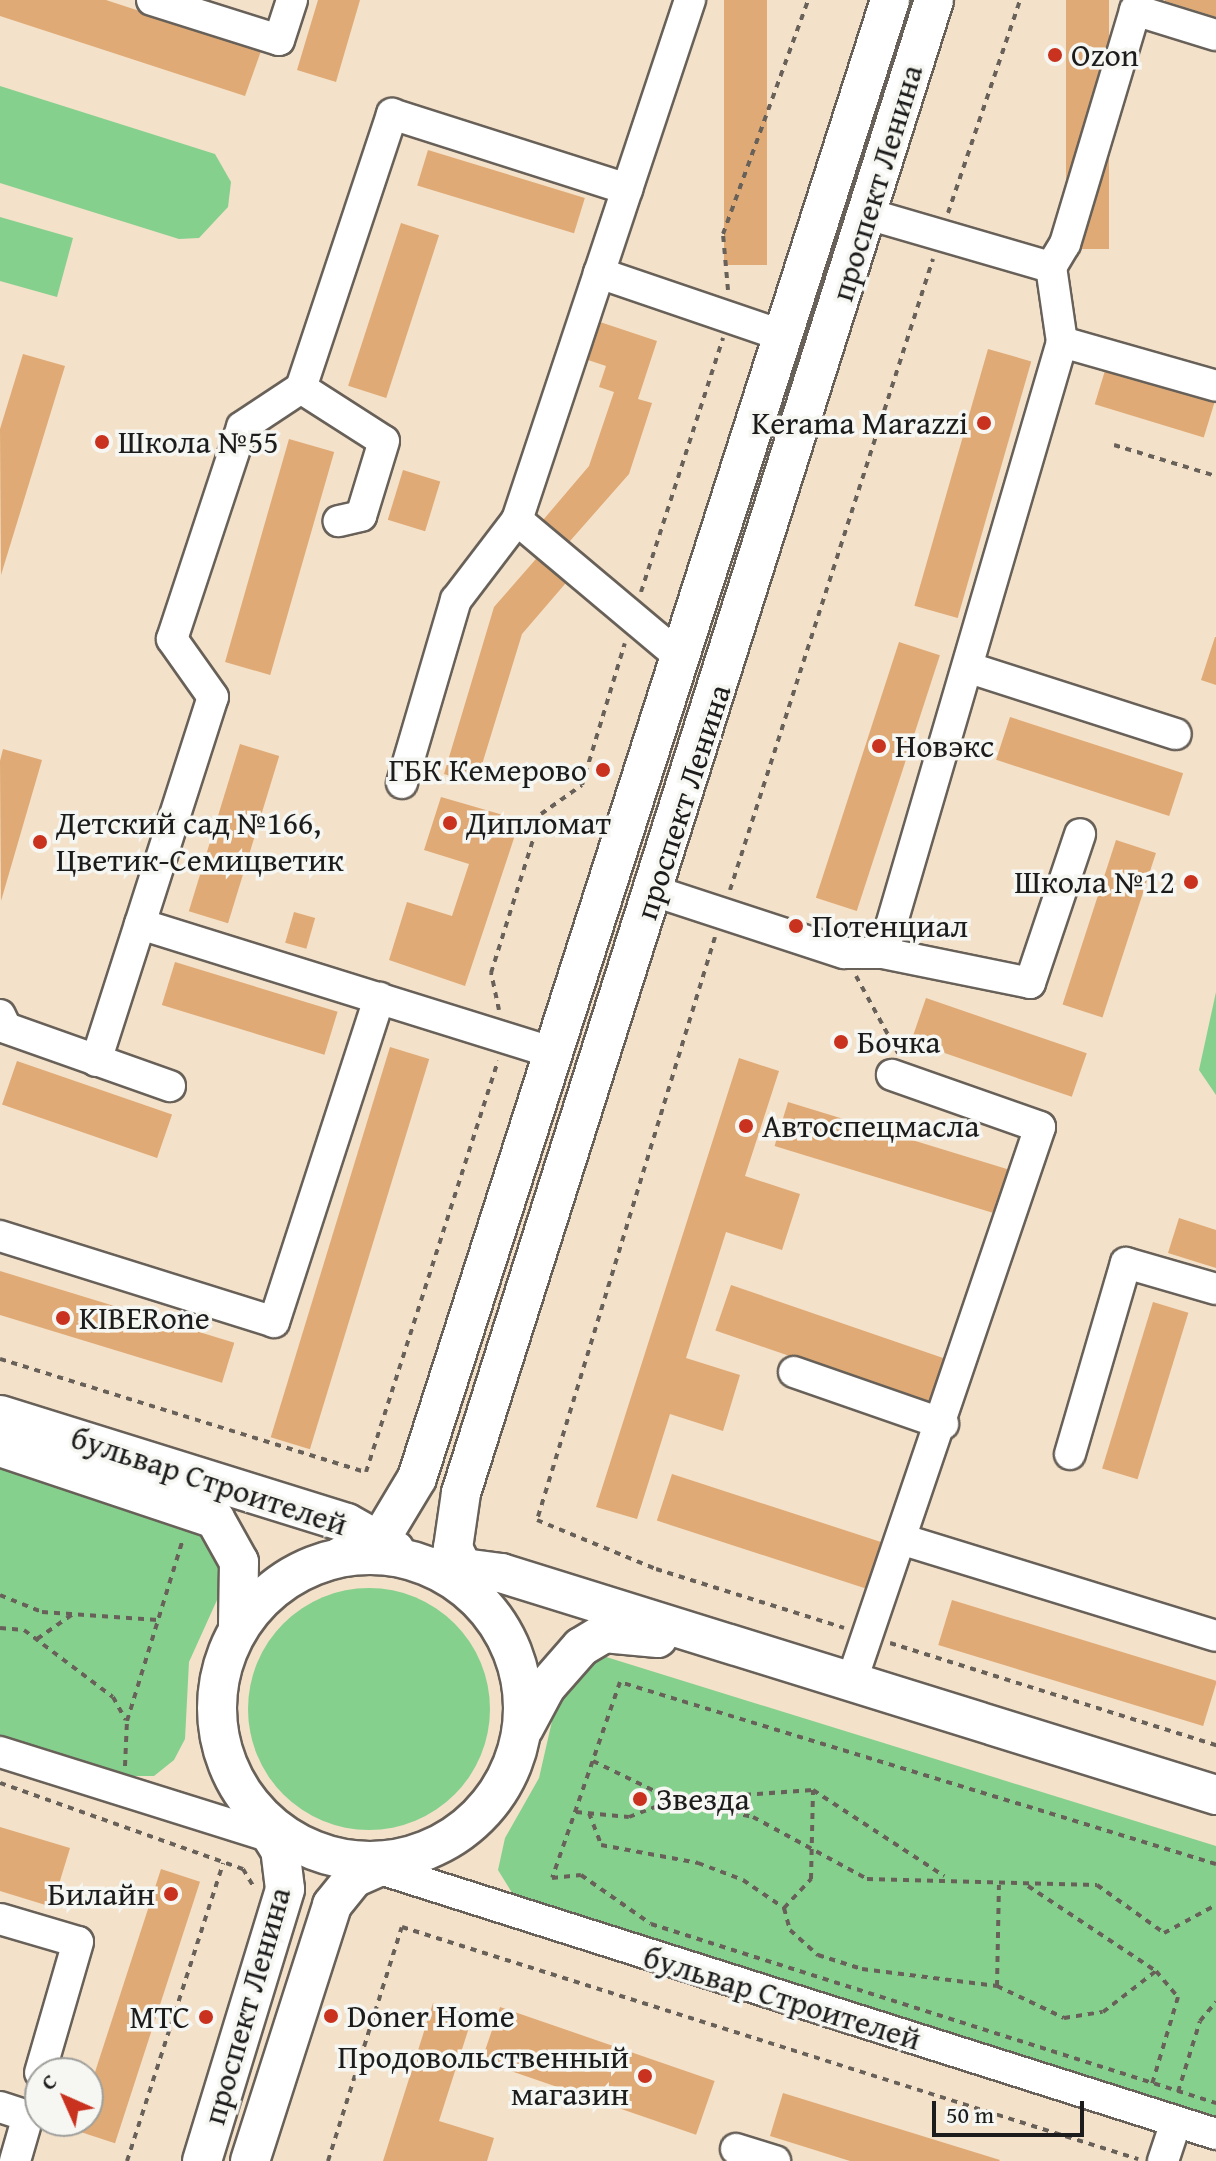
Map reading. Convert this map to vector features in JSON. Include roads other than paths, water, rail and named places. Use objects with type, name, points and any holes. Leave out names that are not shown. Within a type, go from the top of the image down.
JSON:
[{"type":"main road","name":"проспект Ленина","points":[[202,2161],[282,1906],[284,1867],[277,1831],[228,1767],[217,1723],[219,1673],[238,1629],[294,1575],[340,1557],[378,1537],[399,1516],[417,1478],[890,0]]},
{"type":"main road","name":"проспект Ленина","points":[[522,1731],[513,1653],[478,1599],[430,1563],[452,1529],[934,0]]},
{"type":"main road","name":"бульвар Строителей","points":[[0,1415],[378,1537],[430,1563],[852,1680],[1216,1795]]},
{"type":"main road","name":"бульвар Строителей","points":[[0,1447],[215,1519],[239,1562],[238,1629]]},
{"type":"main road","points":[[340,1557],[430,1563]]},
{"type":"main road","points":[[277,1831],[373,1862],[448,1842],[479,1816],[503,1785],[522,1731],[546,1687],[581,1647],[604,1633],[637,1631],[1216,1813]]},
{"type":"main road","name":"проспект Ленина","points":[[250,2161],[326,1918],[340,1893],[373,1862]]},
{"type":"street","points":[[152,0],[279,40],[292,0]]},
{"type":"street","points":[[402,783],[456,600],[517,520],[690,0]]},
{"type":"street","points":[[883,953],[970,668],[1062,342],[1051,267],[1065,244],[1135,10],[1216,35]]},
{"type":"street","points":[[96,1061],[213,697],[172,639],[242,427],[301,388],[392,114],[627,189]]},
{"type":"street","points":[[868,214],[1051,267]]},
{"type":"street","points":[[599,273],[784,336]]},
{"type":"street","points":[[1062,342],[1216,386]]},
{"type":"street","points":[[301,388],[384,441],[361,516],[339,521]]},
{"type":"street","points":[[517,520],[679,656]]},
{"type":"street","points":[[970,668],[1176,734]]},
{"type":"street","points":[[654,891],[844,953],[883,953],[1030,983],[1080,834]]},
{"type":"street","points":[[140,924],[555,1053]]},
{"type":"street","points":[[0,1236],[274,1322],[379,998]]},
{"type":"street","points":[[0,1015],[6,1028],[170,1086]]},
{"type":"street","points":[[852,1680],[904,1540],[1040,1127],[904,1079]]},
{"type":"street","points":[[1070,1454],[1126,1263],[1216,1289]]},
{"type":"street","points":[[794,1372],[943,1424]]},
{"type":"street","points":[[904,1540],[1216,1636]]},
{"type":"street","points":[[0,1752],[277,1831]]},
{"type":"street","name":"бульвар Строителей","points":[[373,1862],[1216,2134]]},
{"type":"street","points":[[0,1919],[78,1942],[45,2057]]},
{"type":"street","points":[[14,2111],[15,2161]]},
{"type":"street","points":[[1163,2161],[1176,2122]]},
{"type":"street","points":[[736,2149],[775,2161]]},
{"type":"place","name":"Ozon","points":[[1055,55]]},
{"type":"place","name":"Kerama Marazzi","points":[[984,423]]},
{"type":"place","name":"Школа №55","points":[[102,442]]},
{"type":"place","name":"Новэкс","points":[[879,746]]},
{"type":"place","name":"ГБК Кемерово","points":[[603,770]]},
{"type":"place","name":"Дипломат","points":[[450,823]]},
{"type":"place","name":"Детский сад №166, Цветик-Семицветик","points":[[40,842]]},
{"type":"place","name":"Школа №12","points":[[1191,882]]},
{"type":"place","name":"Потенциал","points":[[796,926]]},
{"type":"place","name":"Бочка","points":[[841,1042]]},
{"type":"place","name":"Автоспецмасла","points":[[746,1126]]},
{"type":"place","name":"KIBERone","points":[[63,1318]]},
{"type":"place","name":"Звезда","points":[[640,1799]]},
{"type":"place","name":"Билайн","points":[[171,1894]]},
{"type":"place","name":"Doner Home","points":[[331,2016]]},
{"type":"place","name":"МТС","points":[[206,2017]]},
{"type":"place","name":"Продовольственный магазин","points":[[645,2076]]}]
